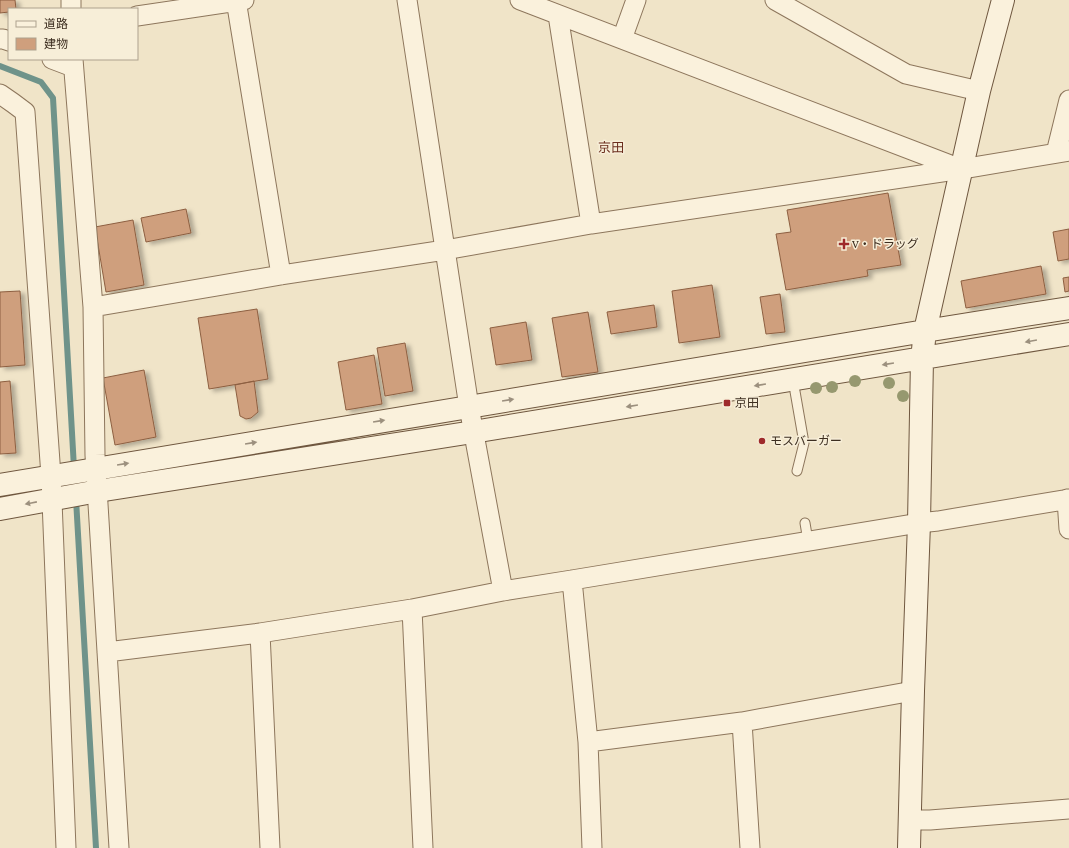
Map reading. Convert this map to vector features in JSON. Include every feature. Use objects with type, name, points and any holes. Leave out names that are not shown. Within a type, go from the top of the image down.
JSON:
[{"type":"street","points":[[138,16],[239,0],[280,275]]},
{"type":"street","points":[[407,0],[473,432],[503,591]]},
{"type":"street","points":[[520,0],[962,169]]},
{"type":"street","points":[[622,39],[636,0]]},
{"type":"street","points":[[775,0],[906,74],[979,91]]},
{"type":"street","points":[[909,848],[919,523],[922,359],[925,331],[979,91],[1003,0]]},
{"type":"street","points":[[558,15],[591,224]]},
{"type":"street","points":[[57,60],[73,63],[93,307],[90,469],[106,652],[119,848]]},
{"type":"street","points":[[0,94],[25,112],[56,475],[66,848]]},
{"type":"street","points":[[93,307],[280,275],[445,250],[591,224],[962,169],[1063,152],[1069,100]]},
{"type":"street","points":[[0,485],[1069,308]]},
{"type":"street","points":[[0,508],[93,491],[473,432],[1069,334]]},
{"type":"street","points":[[106,652],[260,633],[412,609],[503,591],[1068,499],[1069,529]]},
{"type":"street","points":[[572,580],[588,742],[592,848]]},
{"type":"street","points":[[412,609],[423,848]]},
{"type":"street","points":[[260,633],[270,848]]},
{"type":"street","points":[[588,742],[742,722],[913,691]]},
{"type":"street","points":[[742,722],[750,848]]},
{"type":"street","points":[[910,820],[930,820],[1069,809]]},
{"type":"lane","points":[[793,380],[804,443],[797,471]]},
{"type":"lane","points":[[805,523],[808,541]]},
{"type":"building","points":[[0,0],[15,0],[16,8],[8,8],[8,12],[0,13]]},
{"type":"building","points":[[888,193],[901,265],[867,270],[868,276],[786,290],[776,234],[791,232],[787,210]]},
{"type":"building","points":[[186,209],[191,233],[146,242],[141,218]]},
{"type":"building","points":[[133,220],[144,285],[106,292],[95,227]]},
{"type":"building","points":[[1069,229],[1069,259],[1058,261],[1053,232]]},
{"type":"building","points":[[1041,266],[1046,294],[966,308],[961,281]]},
{"type":"building","points":[[1069,277],[1069,291],[1065,292],[1063,278]]},
{"type":"building","points":[[712,285],[720,337],[679,343],[672,291]]},
{"type":"building","points":[[20,291],[25,365],[0,367],[0,292]]},
{"type":"building","points":[[780,294],[785,332],[766,334],[760,297]]},
{"type":"building","points":[[654,305],[657,327],[611,334],[607,312]]},
{"type":"building","points":[[257,309],[268,379],[209,389],[198,318]]},
{"type":"building","points":[[588,312],[598,372],[562,377],[552,318]]},
{"type":"building","points":[[526,322],[532,360],[496,365],[490,328]]},
{"type":"building","points":[[405,343],[413,391],[385,396],[377,348]]},
{"type":"building","points":[[374,355],[382,404],[346,410],[338,362]]},
{"type":"building","points":[[144,370],[156,437],[115,445],[103,378]]},
{"type":"building","points":[[10,381],[16,453],[0,454],[0,382]]},
{"type":"building","points":[[254,381],[258,412],[251,418],[246,419],[240,416],[235,385]]},
{"type":"waterway","points":[[0,66],[41,82],[53,98],[74,468]]},
{"type":"waterway","points":[[76,499],[96,848]]},
{"type":"place","name":"V・ドラッグ","points":[[844,244]]},
{"type":"place","name":"京田","points":[[727,403]]},
{"type":"place","name":"モスバーガー","points":[[762,441]]},
{"type":"district","name":"京田","points":[[611,147]]}]
